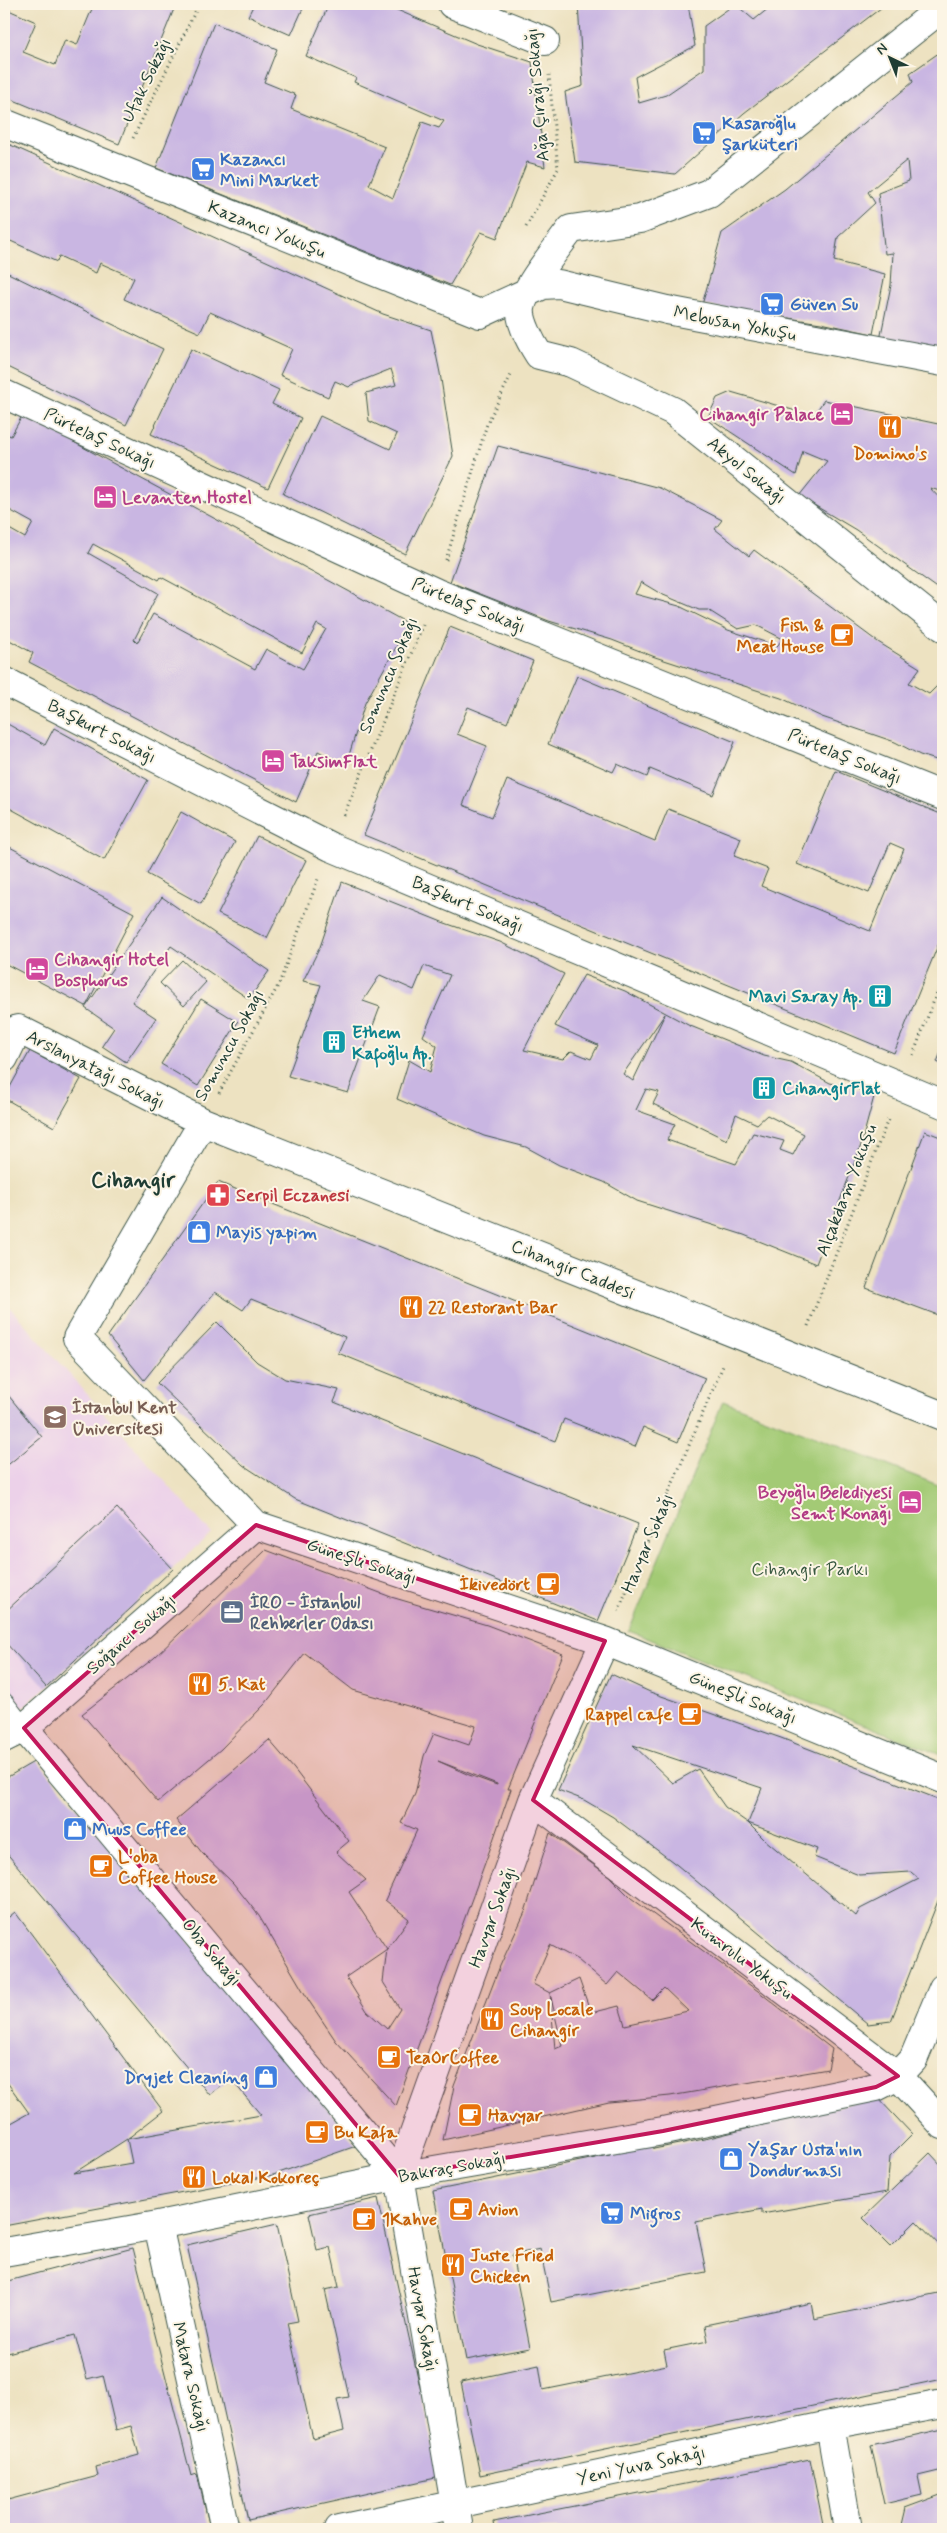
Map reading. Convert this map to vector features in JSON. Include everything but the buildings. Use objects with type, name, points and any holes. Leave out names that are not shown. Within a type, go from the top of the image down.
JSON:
[{"type":"street","points":[[452,4],[546,41]]},
{"type":"street","points":[[528,290],[571,229],[640,219],[709,193],[943,8]]},
{"type":"street","name":"Kazancı Yokuşu","points":[[4,123],[480,314],[528,290]]},
{"type":"street","name":"Mebusan Yokuşu","points":[[528,290],[543,285],[559,284],[668,310],[943,362]]},
{"type":"street","name":"Akyol Sokağı","points":[[528,290],[521,309],[529,339],[539,355],[571,363],[673,411],[943,627]]},
{"type":"street","name":"Pürtelaş Sokağı","points":[[4,394],[437,593],[943,796]]},
{"type":"street","name":"Başkurt Sokağı","points":[[4,680],[330,847],[943,1104]]},
{"type":"street","name":"Arslanyatağı Sokağı","points":[[4,1058],[18,1030],[203,1122]]},
{"type":"street","name":"Cihangir Caddesi","points":[[203,1122],[943,1416]]},
{"type":"street","name":"Güneşli Sokağı","points":[[203,1122],[78,1338],[256,1526],[605,1641],[943,1779]]},
{"type":"street","name":"Soğancı Sokağı","points":[[14,1733],[256,1526]]},
{"type":"street","name":"Havyar Sokağı","points":[[457,2517],[399,2176],[533,1800],[605,1641]]},
{"type":"street","name":"Oba Sokağı","points":[[14,1733],[399,2176]]},
{"type":"street","name":"Kumrulu Yokuşu","points":[[533,1800],[898,2076],[943,2125]]},
{"type":"street","points":[[898,2076],[913,2060],[943,1988]]},
{"type":"street","name":"Bakraç Sokağı","points":[[4,2252],[158,2226],[399,2176],[663,2132],[876,2087],[898,2076]]},
{"type":"street","name":"Matara Sokağı","points":[[158,2226],[225,2529]]},
{"type":"street","name":"Yeni Yuva Sokağı","points":[[340,2529],[457,2517],[830,2425],[943,2404]]},
{"type":"street","points":[[830,2425],[848,2529]]},
{"type":"lane","points":[[4,1702],[14,1733]]},
{"type":"path","name":"Ufak Sokağı","points":[[117,169],[199,4]]},
{"type":"path","name":"Ağa Çırağı Sokağı","points":[[526,229],[558,169],[546,41]]},
{"type":"path","name":"Somuncu Sokağı","points":[[203,1122],[279,984],[330,847],[437,593],[487,424],[529,339]]},
{"type":"path","name":"Alçakdam Yokuşu","points":[[796,1357],[943,977]]},
{"type":"path","name":"Havyar Sokağı","points":[[605,1641],[737,1333]]},
{"type":"highlighted area","points":[[256,1525],[605,1641],[533,1800],[898,2076],[876,2087],[663,2131],[399,2176],[24,1728]]},
{"type":"shaded area","name":"İstanbul Kent Üniversitesi","points":[[4,1301],[211,1533],[46,1687],[15,1714],[4,1720]]},
{"type":"green space","name":"Cihangir Parkı","points":[[723,1401],[943,1487],[943,1756],[629,1631]]},
{"type":"place","name":"Kasaroğlu Şarküteri","points":[[704,133]]},
{"type":"place","name":"Kazancı Mini Market","points":[[203,169]]},
{"type":"place","name":"Güven Su","points":[[772,304]]},
{"type":"place","name":"Cihangir Palace","points":[[842,414]]},
{"type":"place","name":"Domino's","points":[[890,427]]},
{"type":"place","name":"Levanten Hostel","points":[[105,497]]},
{"type":"place","name":"Fish & Meat House","points":[[842,635]]},
{"type":"place","name":"TaksimFlat","points":[[273,761]]},
{"type":"place","name":"Cihangir Hotel Bosphorus","points":[[37,969]]},
{"type":"place","name":"Mavi Saray Ap.","points":[[880,996]]},
{"type":"place","name":"Ethem Kafoğlu Ap.","points":[[334,1042]]},
{"type":"place","name":"CihangirFlat","points":[[764,1088]]},
{"type":"place","name":"Serpil Eczanesi","points":[[218,1195]]},
{"type":"place","name":"Mayis yapim","points":[[199,1232]]},
{"type":"place","name":"22 Restorant Bar","points":[[411,1307]]},
{"type":"place","name":"İstanbul Kent Üniversitesi","points":[[55,1417]]},
{"type":"place","name":"Beyoğlu Belediyesi Semt Konağı","points":[[910,1502]]},
{"type":"place","name":"İkivedört","points":[[548,1584]]},
{"type":"place","name":"İRO - İstanbul Rehberler Odası","points":[[232,1612]]},
{"type":"place","name":"5. Kat","points":[[200,1684]]},
{"type":"place","name":"Rappel cafe","points":[[690,1714]]},
{"type":"place","name":"Muus Coffee","points":[[75,1829]]},
{"type":"place","name":"L'oba Coffee House","points":[[101,1866]]},
{"type":"place","name":"Soup Locale Cihangir","points":[[492,2019]]},
{"type":"place","name":"TeaOrCoffee","points":[[389,2057]]},
{"type":"place","name":"Dryjet Cleaning","points":[[266,2077]]},
{"type":"place","name":"Havyar","points":[[470,2115]]},
{"type":"place","name":"Bu Kafa","points":[[317,2132]]},
{"type":"place","name":"Yaşar Usta'nın Dondurması","points":[[731,2159]]},
{"type":"place","name":"Lokal Kokoreç","points":[[194,2177]]},
{"type":"place","name":"Avion","points":[[461,2209]]},
{"type":"place","name":"Migros","points":[[612,2213]]},
{"type":"place","name":"1Kahve","points":[[364,2219]]},
{"type":"place","name":"Juste Fried Chicken","points":[[453,2265]]},
{"type":"district","name":"Cihangir","points":[[133,1179]]}]
